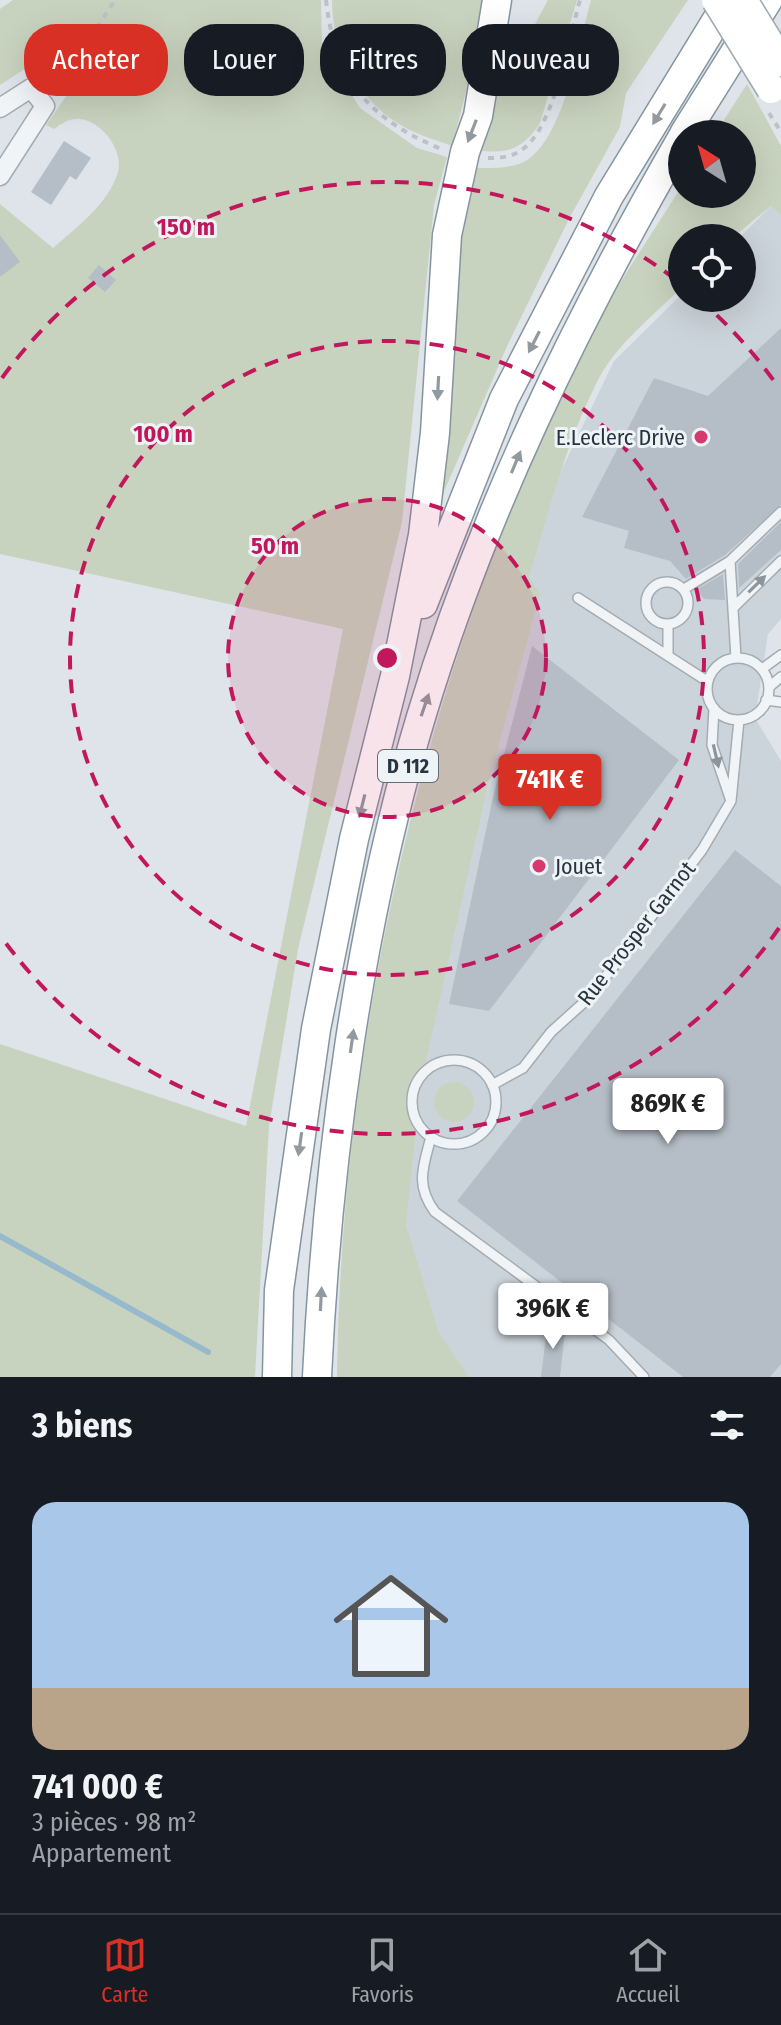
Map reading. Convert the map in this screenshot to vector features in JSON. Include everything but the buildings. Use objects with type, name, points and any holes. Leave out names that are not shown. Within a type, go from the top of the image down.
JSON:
[{"type":"main road","points":[[395,676],[423,535],[435,433],[447,235],[465,152],[481,101],[497,0]]},
{"type":"main road","points":[[716,0],[768,97]]},
{"type":"main road","name":"D 112","points":[[277,1377],[279,1290],[316,1029],[354,839],[395,676],[504,399],[609,196],[729,0]]},
{"type":"main road","points":[[743,0],[781,62]]},
{"type":"main road","name":"D 112","points":[[693,120],[768,0]]},
{"type":"main road","points":[[702,120],[781,7]]},
{"type":"main road","name":"D 112","points":[[317,1377],[323,1251],[361,982],[387,851],[421,717],[492,518],[533,423],[589,304],[668,162]]},
{"type":"main road","points":[[648,197],[668,168]]},
{"type":"street","points":[[0,108],[24,93]]},
{"type":"street","points":[[0,176],[45,106],[37,96]]},
{"type":"lane","points":[[684,589],[730,561],[781,512]]},
{"type":"lane","points":[[730,561],[736,658]]},
{"type":"lane","points":[[734,607],[781,561]]},
{"type":"lane","points":[[665,581],[684,589],[689,602],[685,615],[668,624],[649,614],[648,593],[665,581]]},
{"type":"lane","points":[[578,598],[707,681]]},
{"type":"lane","points":[[668,624],[668,655]]},
{"type":"lane","points":[[762,669],[781,655]]},
{"type":"lane","points":[[736,658],[746,659],[762,669],[769,687],[766,700],[757,713],[739,720],[721,715],[708,700],[707,681],[718,665],[736,658]]},
{"type":"lane","points":[[769,687],[781,677]]},
{"type":"lane","points":[[766,700],[781,702]]},
{"type":"lane","points":[[714,708],[712,745],[731,801]]},
{"type":"lane","name":"Rue Prosper Garnot","points":[[492,1085],[523,1068],[551,1032],[591,996],[702,850],[731,801],[739,720]]},
{"type":"lane","points":[[455,1060],[477,1067],[492,1085],[495,1108],[492,1120],[476,1137],[453,1144],[431,1137],[416,1118],[413,1095],[416,1084],[432,1066],[455,1060]]},
{"type":"lane","points":[[431,1137],[419,1178],[424,1197],[435,1212],[609,1340],[644,1377]]},
{"type":"path","points":[[99,24],[115,0]]},
{"type":"path","points":[[326,0],[330,40],[346,77],[372,108],[404,133],[444,150]]},
{"type":"path","points":[[478,159],[505,158],[523,149],[538,133],[547,114],[580,0]]},
{"type":"path","points":[[768,97],[781,132]]},
{"type":"shaded area","points":[[771,206],[781,216],[781,619],[768,634],[755,718],[781,761],[781,1377],[447,1377],[383,1251],[391,1161],[518,560],[614,361],[668,308],[668,312],[756,312],[756,224],[753,224]]},
{"type":"green space","points":[[13,0],[321,0],[320,96],[353,96],[360,108],[417,148],[447,157],[434,205],[402,522],[298,949],[269,1126],[255,1377],[0,1377],[0,1044],[246,1126],[343,629],[0,554],[0,204],[53,248],[100,204],[118,172],[114,145],[102,130],[86,120],[68,121],[54,129],[46,125],[66,96],[168,96],[168,24],[24,24],[24,70],[0,85],[0,9]]},
{"type":"green space","points":[[332,0],[483,0],[480,24],[462,24],[462,96],[465,96],[452,146],[406,128],[367,96],[446,96],[446,24],[334,24]]},
{"type":"green space","points":[[548,0],[577,0],[570,24],[535,24]]},
{"type":"green space","points":[[591,0],[688,0],[626,93],[620,127],[570,217],[508,344],[443,494],[447,346],[470,168],[519,164],[534,154],[547,138],[566,96],[619,96],[619,24],[585,24]]},
{"type":"green space","points":[[747,84],[781,146],[781,216],[771,206],[749,224],[668,224],[668,300],[613,357],[585,407],[558,479],[529,577],[540,594],[489,780],[426,1061],[409,1085],[407,1112],[416,1129],[406,1225],[439,1333],[469,1377],[337,1377],[342,1248],[355,1116],[375,984],[403,852],[437,722],[478,594],[526,471],[581,353],[629,268],[668,208],[756,208],[756,120],[724,120]]},
{"type":"green space","points":[[496,96],[548,96],[540,123],[521,144],[506,151],[477,150]]},
{"type":"green space","points":[[454,1082],[468,1088],[474,1102],[468,1116],[454,1122],[440,1116],[434,1102],[440,1088]]},
{"type":"waterway","points":[[0,1236],[208,1352]]},
{"type":"place","name":"E.Leclerc Drive","points":[[701,437]]},
{"type":"place","name":"Jouet","points":[[539,866]]}]
